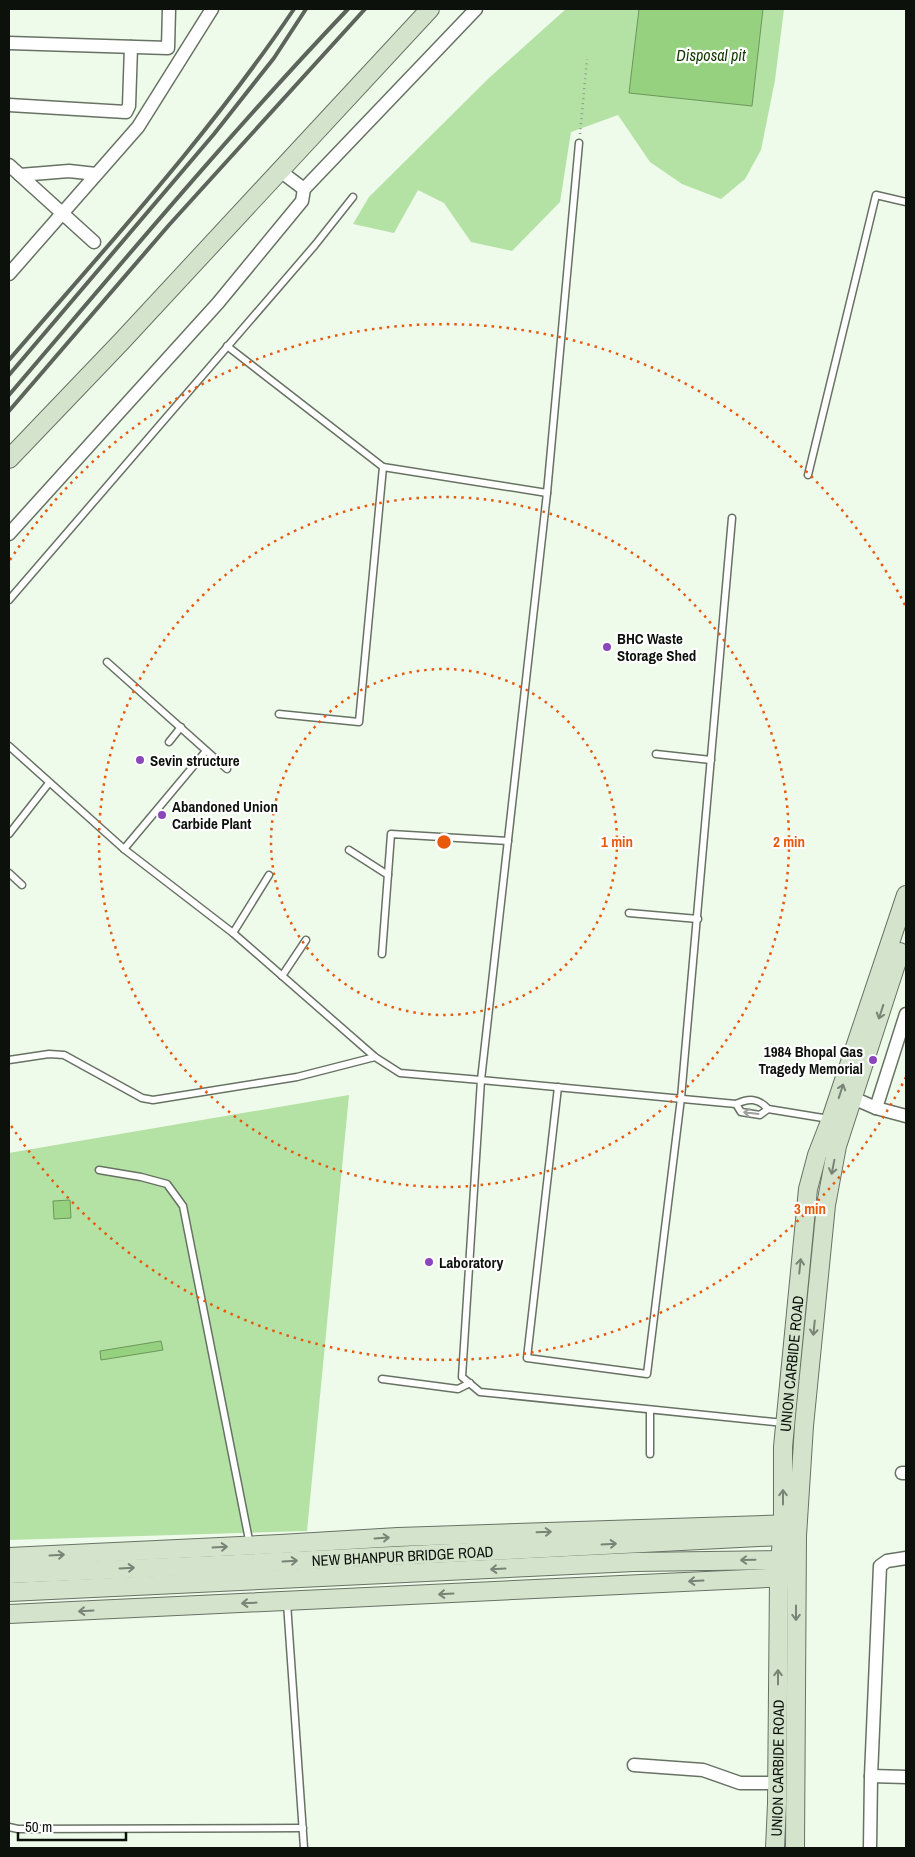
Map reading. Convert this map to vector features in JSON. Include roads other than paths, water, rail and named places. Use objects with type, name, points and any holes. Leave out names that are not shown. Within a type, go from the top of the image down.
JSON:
[{"type":"street","points":[[9,43],[168,48],[169,9]]},
{"type":"street","points":[[10,270],[138,127],[212,9]]},
{"type":"street","points":[[9,460],[430,9]]},
{"type":"street","points":[[9,534],[218,303],[302,201],[304,189],[476,9]]},
{"type":"street","points":[[9,106],[126,112],[129,106],[131,47]]},
{"type":"street","points":[[9,165],[94,242]]},
{"type":"street","points":[[20,175],[68,171],[96,174]]},
{"type":"street","points":[[280,171],[304,189]]},
{"type":"street","name":"UNION CARBIDE ROAD","points":[[775,1848],[794,1424],[826,1205],[837,1146],[838,1120],[906,895]]},
{"type":"street","name":"UNION CARBIDE ROAD","points":[[838,1120],[853,1098],[906,932]]},
{"type":"street","points":[[876,1108],[900,1053],[906,1014]]},
{"type":"street","points":[[853,1098],[876,1108],[906,1116]]},
{"type":"street","points":[[9,1558],[398,1537],[790,1530]]},
{"type":"street","name":"NEW BHANPUR BRIDGE ROAD","points":[[9,1574],[217,1565],[790,1530]]},
{"type":"street","points":[[870,1848],[880,1566],[887,1561],[906,1558]]},
{"type":"street","name":"NEW BHANPUR BRIDGE ROAD","points":[[9,1592],[634,1562],[788,1568]]},
{"type":"street","points":[[9,1614],[287,1601],[788,1568]]},
{"type":"street","name":"UNION CARBIDE ROAD","points":[[788,1568],[795,1848]]},
{"type":"street","points":[[634,1764],[703,1770],[740,1783],[777,1783]]},
{"type":"street","points":[[872,1776],[906,1777]]},
{"type":"lane","points":[[579,143],[547,493],[481,1080],[462,1377],[480,1392],[794,1424]]},
{"type":"lane","points":[[808,475],[876,195],[906,202]]},
{"type":"lane","points":[[9,600],[315,245],[353,197]]},
{"type":"lane","points":[[227,346],[383,467],[547,493]]},
{"type":"lane","points":[[279,714],[359,722],[383,467]]},
{"type":"lane","points":[[558,1087],[527,1358],[647,1374],[681,1098],[732,518]]},
{"type":"lane","points":[[107,662],[227,768]]},
{"type":"lane","points":[[169,742],[181,727]]},
{"type":"lane","points":[[9,746],[124,849],[233,933],[375,1057],[400,1073],[736,1104],[746,1099],[762,1102],[768,1109],[838,1120]]},
{"type":"lane","points":[[124,849],[206,751]]},
{"type":"lane","points":[[656,754],[711,760]]},
{"type":"lane","points":[[9,834],[49,783]]},
{"type":"lane","points":[[382,954],[391,834],[508,841]]},
{"type":"lane","points":[[349,850],[388,875]]},
{"type":"lane","points":[[9,873],[22,885]]},
{"type":"lane","points":[[233,933],[269,875]]},
{"type":"lane","points":[[630,913],[698,920]]},
{"type":"lane","points":[[282,976],[306,940]]},
{"type":"lane","points":[[9,1060],[48,1054],[64,1055],[142,1098],[153,1100],[297,1077],[375,1057]]},
{"type":"lane","points":[[736,1104],[741,1112],[760,1114],[768,1109]]},
{"type":"lane","points":[[99,1170],[142,1177],[167,1184],[183,1206],[250,1546]]},
{"type":"lane","points":[[382,1379],[458,1389],[470,1383]]},
{"type":"lane","points":[[650,1410],[650,1454]]},
{"type":"lane","points":[[287,1601],[304,1848]]},
{"type":"lane","points":[[9,1827],[18,1829],[303,1828]]},
{"type":"water","name":"Disposal pit","points":[[639,9],[763,9],[752,106],[629,93]]},
{"type":"water","points":[[70,1200],[71,1218],[54,1219],[53,1201]]},
{"type":"water","points":[[161,1341],[163,1350],[101,1360],[100,1351]]},
{"type":"railway","points":[[9,360],[193,145],[228,101],[294,9]]},
{"type":"railway","points":[[9,375],[214,134],[274,58],[306,9]]},
{"type":"railway","points":[[9,395],[218,151],[348,9]]},
{"type":"railway","points":[[9,411],[169,225],[365,9]]},
{"type":"place","name":"BHC Waste Storage Shed","points":[[607,647]]},
{"type":"place","name":"Sevin structure","points":[[140,760]]},
{"type":"place","name":"Abandoned Union Carbide Plant","points":[[162,815]]},
{"type":"place","name":"1984 Bhopal Gas Tragedy Memorial","points":[[873,1060]]},
{"type":"place","name":"Laboratory","points":[[429,1262]]}]
